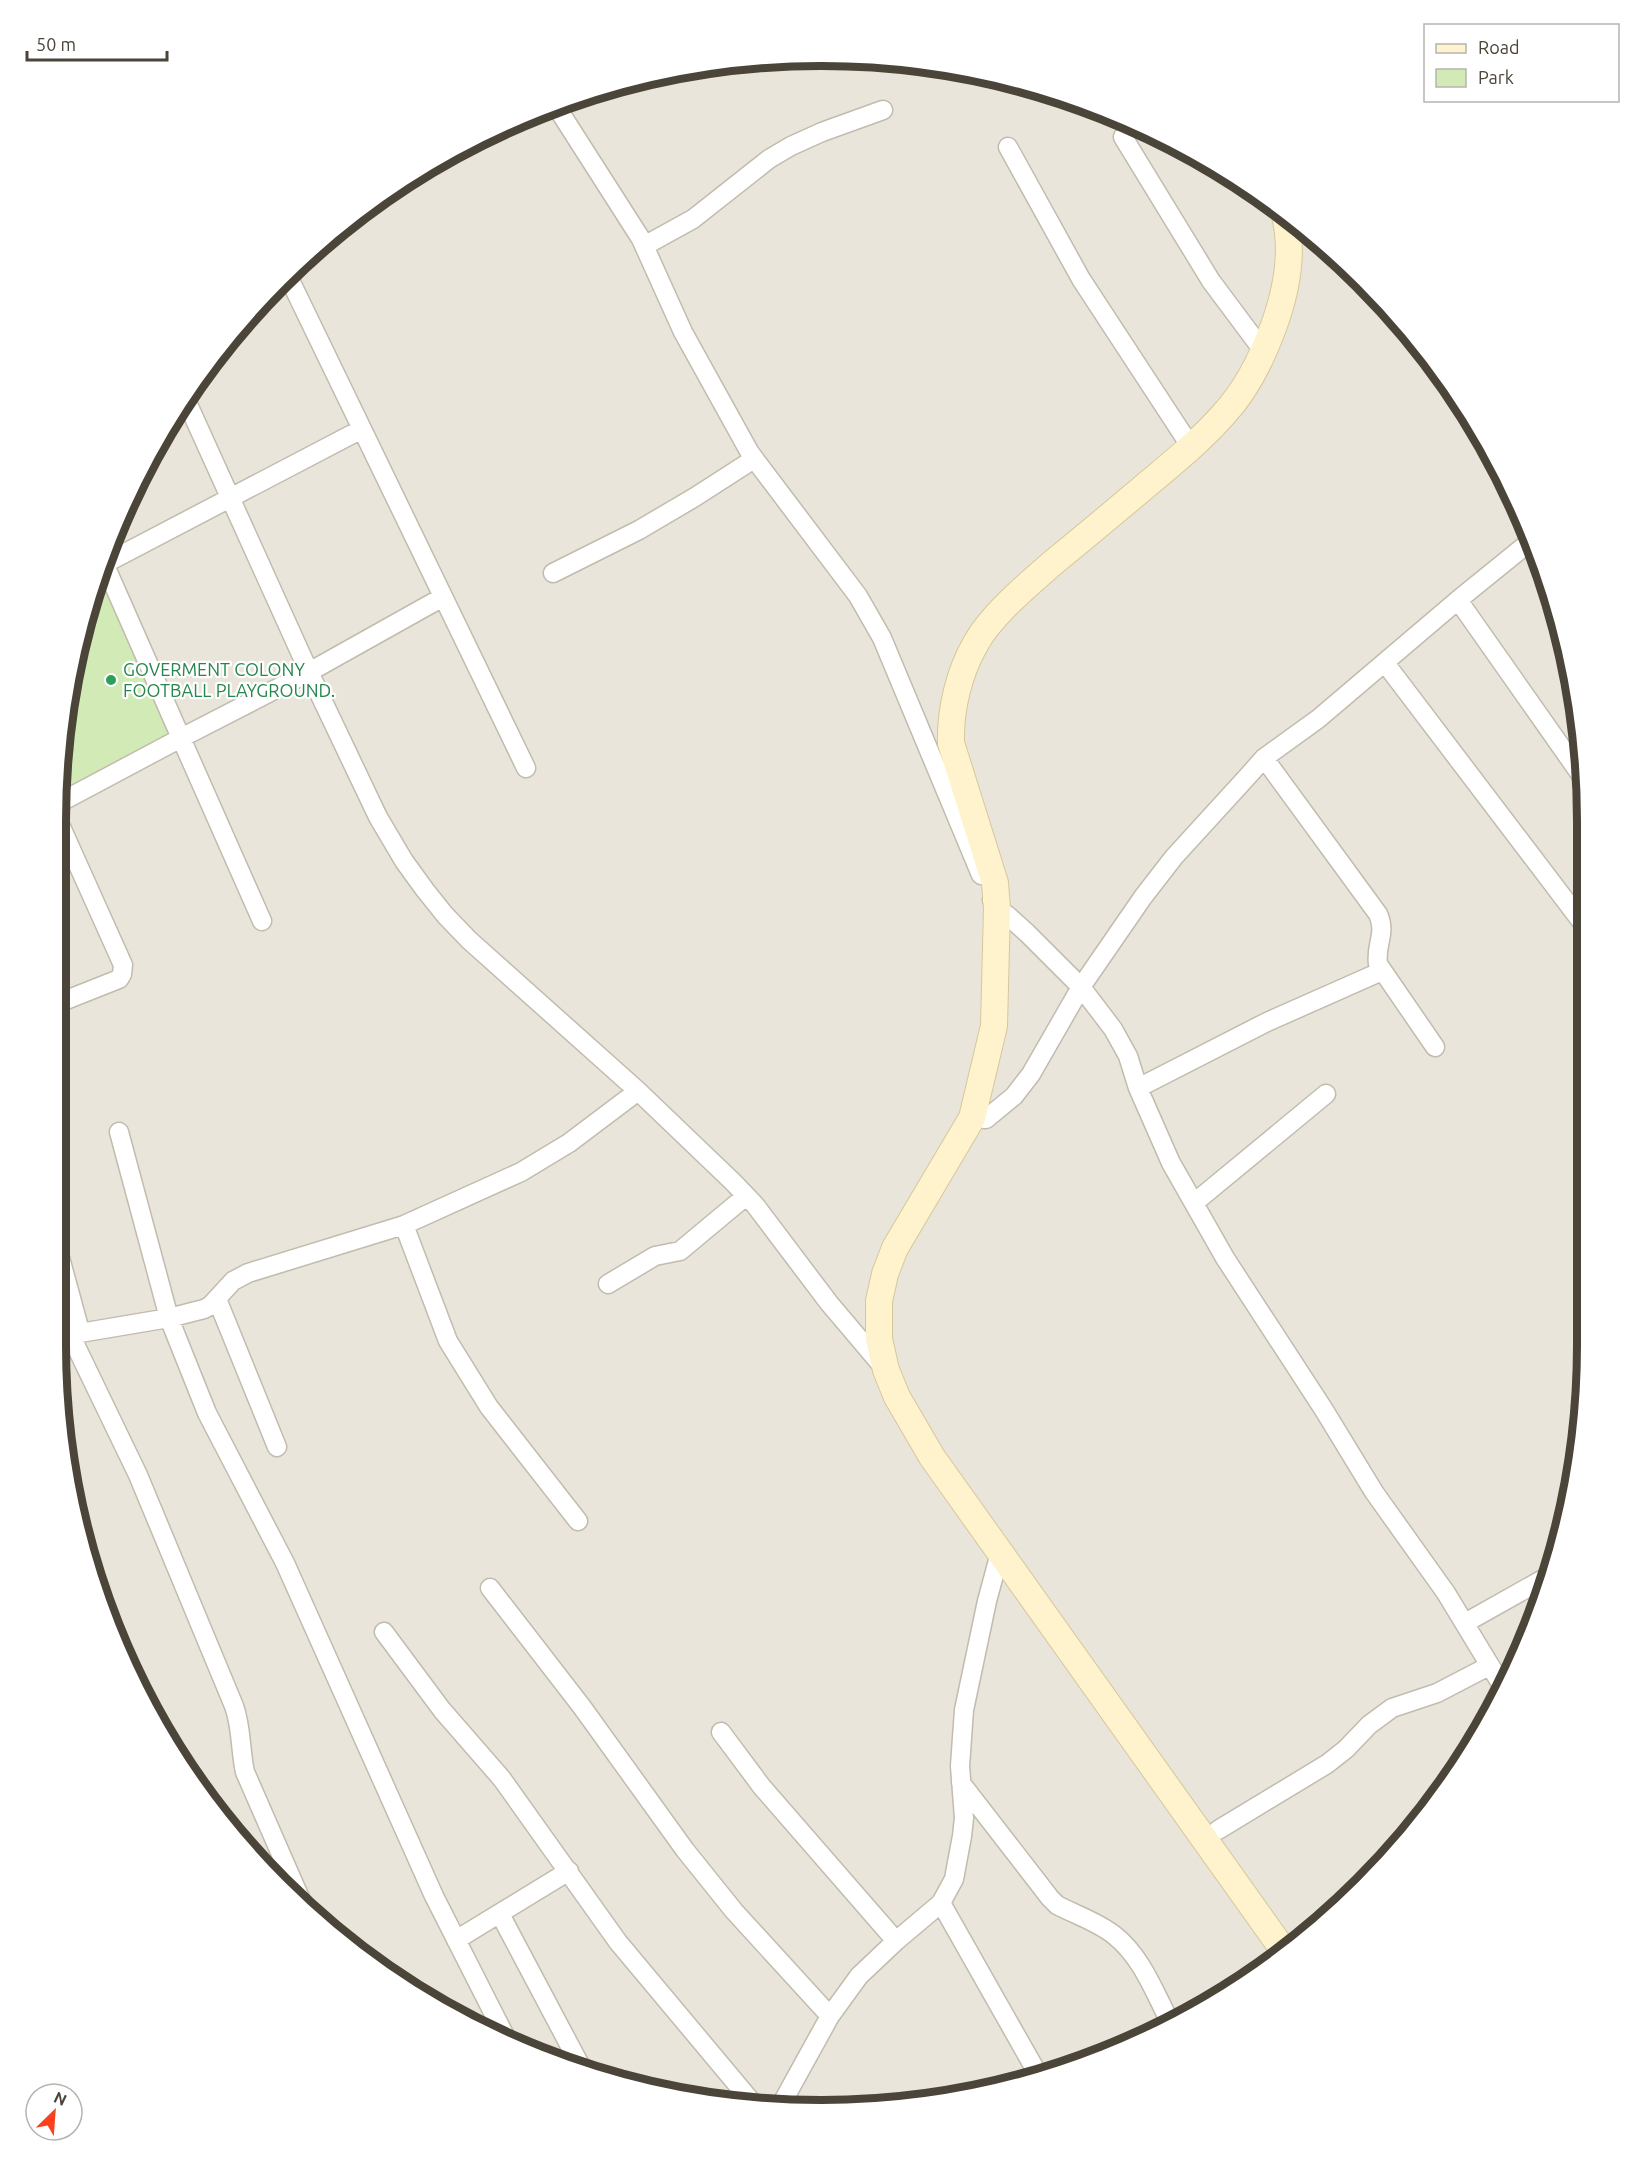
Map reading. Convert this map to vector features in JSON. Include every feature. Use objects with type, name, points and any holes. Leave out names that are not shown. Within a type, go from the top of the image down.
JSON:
[{"type":"main road","points":[[1002,911],[951,743],[954,704],[971,653],[987,627],[1029,583],[1191,447],[1225,413],[1246,384],[1264,352],[1283,298],[1289,257],[1287,227]]},
{"type":"main road","points":[[1294,1934],[988,1512],[939,1440],[901,1368],[895,1337],[895,1307],[901,1274],[914,1242],[972,1148],[994,1026],[1002,911],[1006,890],[994,844],[969,771],[964,723],[966,704],[973,685],[991,647],[1008,625],[1209,453],[1233,429],[1259,392],[1287,335],[1301,278],[1303,240]]},
{"type":"main road","points":[[979,1118],[909,1222],[895,1248],[885,1274],[879,1301],[879,1340],[886,1370],[897,1397],[932,1457],[1280,1945]]},
{"type":"street","points":[[644,246],[693,219],[769,159],[791,146],[883,110]]},
{"type":"street","points":[[560,113],[644,246],[683,332],[754,459],[858,596],[872,618],[896,670],[992,902],[1081,987],[1121,1043],[1171,1163],[1225,1258],[1324,1410],[1359,1469],[1465,1623],[1499,1680]]},
{"type":"street","points":[[1123,137],[1211,281],[1264,352]]},
{"type":"street","points":[[1008,147],[1082,279],[1191,447]]},
{"type":"street","points":[[291,283],[526,768]]},
{"type":"street","points":[[190,408],[309,672],[378,817],[404,861],[445,915],[469,940],[638,1091],[746,1196],[829,1303],[886,1370]]},
{"type":"street","points":[[114,559],[362,429]]},
{"type":"street","points":[[553,573],[639,530],[754,459]]},
{"type":"street","points":[[979,1118],[1014,1096],[1031,1074],[1081,987],[1143,897],[1174,857],[1264,758],[1318,719],[1524,546]]},
{"type":"street","points":[[108,573],[262,921]]},
{"type":"street","points":[[67,799],[309,672],[443,597]]},
{"type":"street","points":[[1458,600],[1575,767]]},
{"type":"street","points":[[1385,663],[1577,916]]},
{"type":"street","points":[[1264,758],[1378,914],[1383,927],[1377,955],[1382,970],[1434,1047]]},
{"type":"street","points":[[66,838],[123,965],[118,979],[66,1000]]},
{"type":"street","points":[[1138,1088],[1267,1022],[1382,970]]},
{"type":"street","points":[[69,1334],[169,1318],[204,1309],[217,1299],[233,1281],[248,1273],[404,1225],[521,1172],[569,1143],[638,1091]]},
{"type":"street","points":[[1194,1203],[1326,1094]]},
{"type":"street","points":[[119,1132],[169,1318],[207,1413],[285,1563],[434,1896],[501,2028]]},
{"type":"street","points":[[608,1284],[655,1256],[678,1252],[746,1196]]},
{"type":"street","points":[[404,1225],[448,1341],[489,1407],[578,1521]]},
{"type":"street","points":[[217,1299],[277,1448]]},
{"type":"street","points":[[66,1313],[69,1334],[138,1475],[234,1706],[240,1729],[241,1755],[245,1772],[295,1887]]},
{"type":"street","points":[[784,2098],[830,2016],[859,1976],[941,1903],[954,1879],[964,1818],[960,1766],[964,1710],[987,1601],[1000,1553]]},
{"type":"street","points":[[1465,1623],[1539,1582]]},
{"type":"street","points":[[490,1588],[582,1707],[684,1850],[734,1911],[830,2016]]},
{"type":"street","points":[[384,1632],[442,1710],[469,1738],[502,1779],[618,1942],[747,2096]]},
{"type":"street","points":[[1218,1830],[1327,1764],[1346,1749],[1369,1725],[1392,1708],[1437,1693],[1490,1666]]},
{"type":"street","points":[[721,1732],[762,1787],[896,1941]]},
{"type":"street","points":[[961,1783],[1057,1905],[1113,1934],[1124,1944],[1136,1958],[1167,2016]]},
{"type":"street","points":[[456,1940],[569,1872]]},
{"type":"street","points":[[941,1903],[1035,2069]]},
{"type":"street","points":[[500,1914],[577,2059]]},
{"type":"shaded area","points":[[822,66],[871,68],[920,72],[1017,92],[1064,106],[1156,144],[1241,193],[1281,222],[1320,253],[1390,323],[1450,402],[1499,487],[1537,579],[1551,626],[1571,723],[1577,822],[1577,1344],[1575,1394],[1571,1443],[1551,1540],[1537,1587],[1499,1679],[1450,1764],[1421,1804],[1390,1843],[1320,1913],[1241,1973],[1156,2022],[1064,2060],[969,2085],[920,2094],[871,2098],[822,2100],[772,2098],[723,2094],[674,2085],[579,2060],[487,2022],[402,1973],[323,1913],[253,1843],[193,1764],[144,1679],[106,1587],[92,1540],[72,1443],[66,1344],[66,822],[72,723],[81,674],[106,579],[144,487],[167,444],[193,402],[253,323],[323,253],[402,193],[444,167],[487,144],[579,106],[626,92],[723,72]]},
{"type":"green space","name":"GOVERMENT COLONY FOOTBALL PLAYGROUND.","points":[[106,579],[174,738],[67,795],[72,723],[92,626]]},
{"type":"place","name":"GOVERMENT COLONY FOOTBALL PLAYGROUND.","points":[[111,680]]}]
